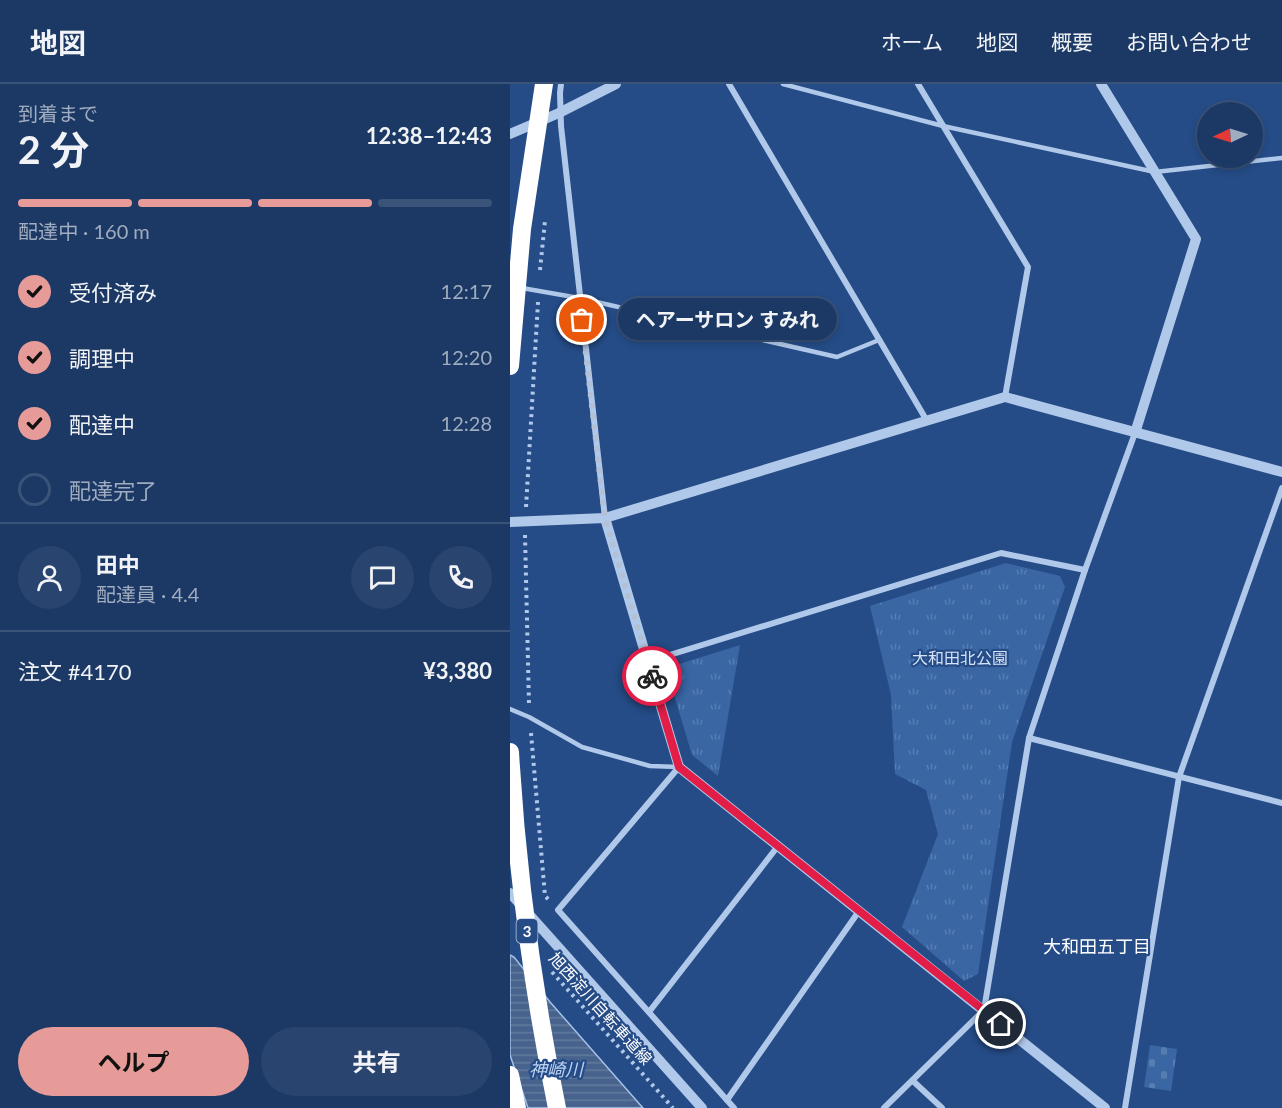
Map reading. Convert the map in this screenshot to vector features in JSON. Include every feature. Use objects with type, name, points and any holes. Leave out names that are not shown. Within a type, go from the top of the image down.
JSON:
[{"type":"highway","points":[[510,366],[522,229],[544,84]]},
{"type":"highway","name":"3","points":[[510,752],[514,827],[530,955],[558,1108]]},
{"type":"highway","points":[[510,1076],[517,1108]]},
{"type":"street","points":[[561,84],[559,113],[605,518],[679,767],[1105,1108]]},
{"type":"street","points":[[510,134],[559,113],[616,84]]},
{"type":"street","points":[[729,84],[927,421]]},
{"type":"street","points":[[918,84],[1028,267],[1005,397]]},
{"type":"street","points":[[884,1108],[984,1010],[1029,738],[1085,570],[1135,433],[1196,239],[1101,84]]},
{"type":"street","points":[[510,522],[605,518],[1005,397],[1282,472]]},
{"type":"street","points":[[1125,1108],[1179,777],[1282,488]]},
{"type":"street","points":[[647,662],[1000,553],[1085,570]]},
{"type":"street","points":[[1029,738],[1282,803]]},
{"type":"street","points":[[679,767],[558,910],[734,1108]]},
{"type":"street","points":[[649,1012],[778,846]]},
{"type":"street","points":[[510,893],[702,1108]]},
{"type":"street","points":[[727,1100],[860,911]]},
{"type":"street","points":[[913,1081],[942,1108]]},
{"type":"lane","points":[[783,84],[943,126],[1155,172],[1282,158]]},
{"type":"lane","points":[[510,286],[579,298],[837,357],[879,340]]},
{"type":"lane","points":[[510,709],[582,747],[650,766],[679,767]]},
{"type":"path","name":"旭西淀川自転車道線","points":[[549,968],[673,1108]]},
{"type":"green space","name":"大和田北公園","points":[[1006,563],[1060,576],[1065,587],[1012,742],[978,974],[964,981],[902,927],[938,834],[926,790],[895,774],[891,695],[870,606]]},
{"type":"green space","points":[[740,645],[718,776],[692,755],[668,675],[673,666]]},
{"type":"green space","points":[[1150,1045],[1177,1049],[1171,1091],[1144,1087]]},
{"type":"water","name":"神崎川","points":[[510,955],[643,1108],[528,1108],[510,1055]]},
{"type":"way so far","points":[[582,320],[605,518],[652,676]]},
{"type":"place","name":"ヘアーサロン すみれ","points":[[582,320]]},
{"type":"district","name":"大和田五丁目","points":[[1097,946]]},
{"type":"route","points":[[652,676],[679,767],[1001,1024]]}]
